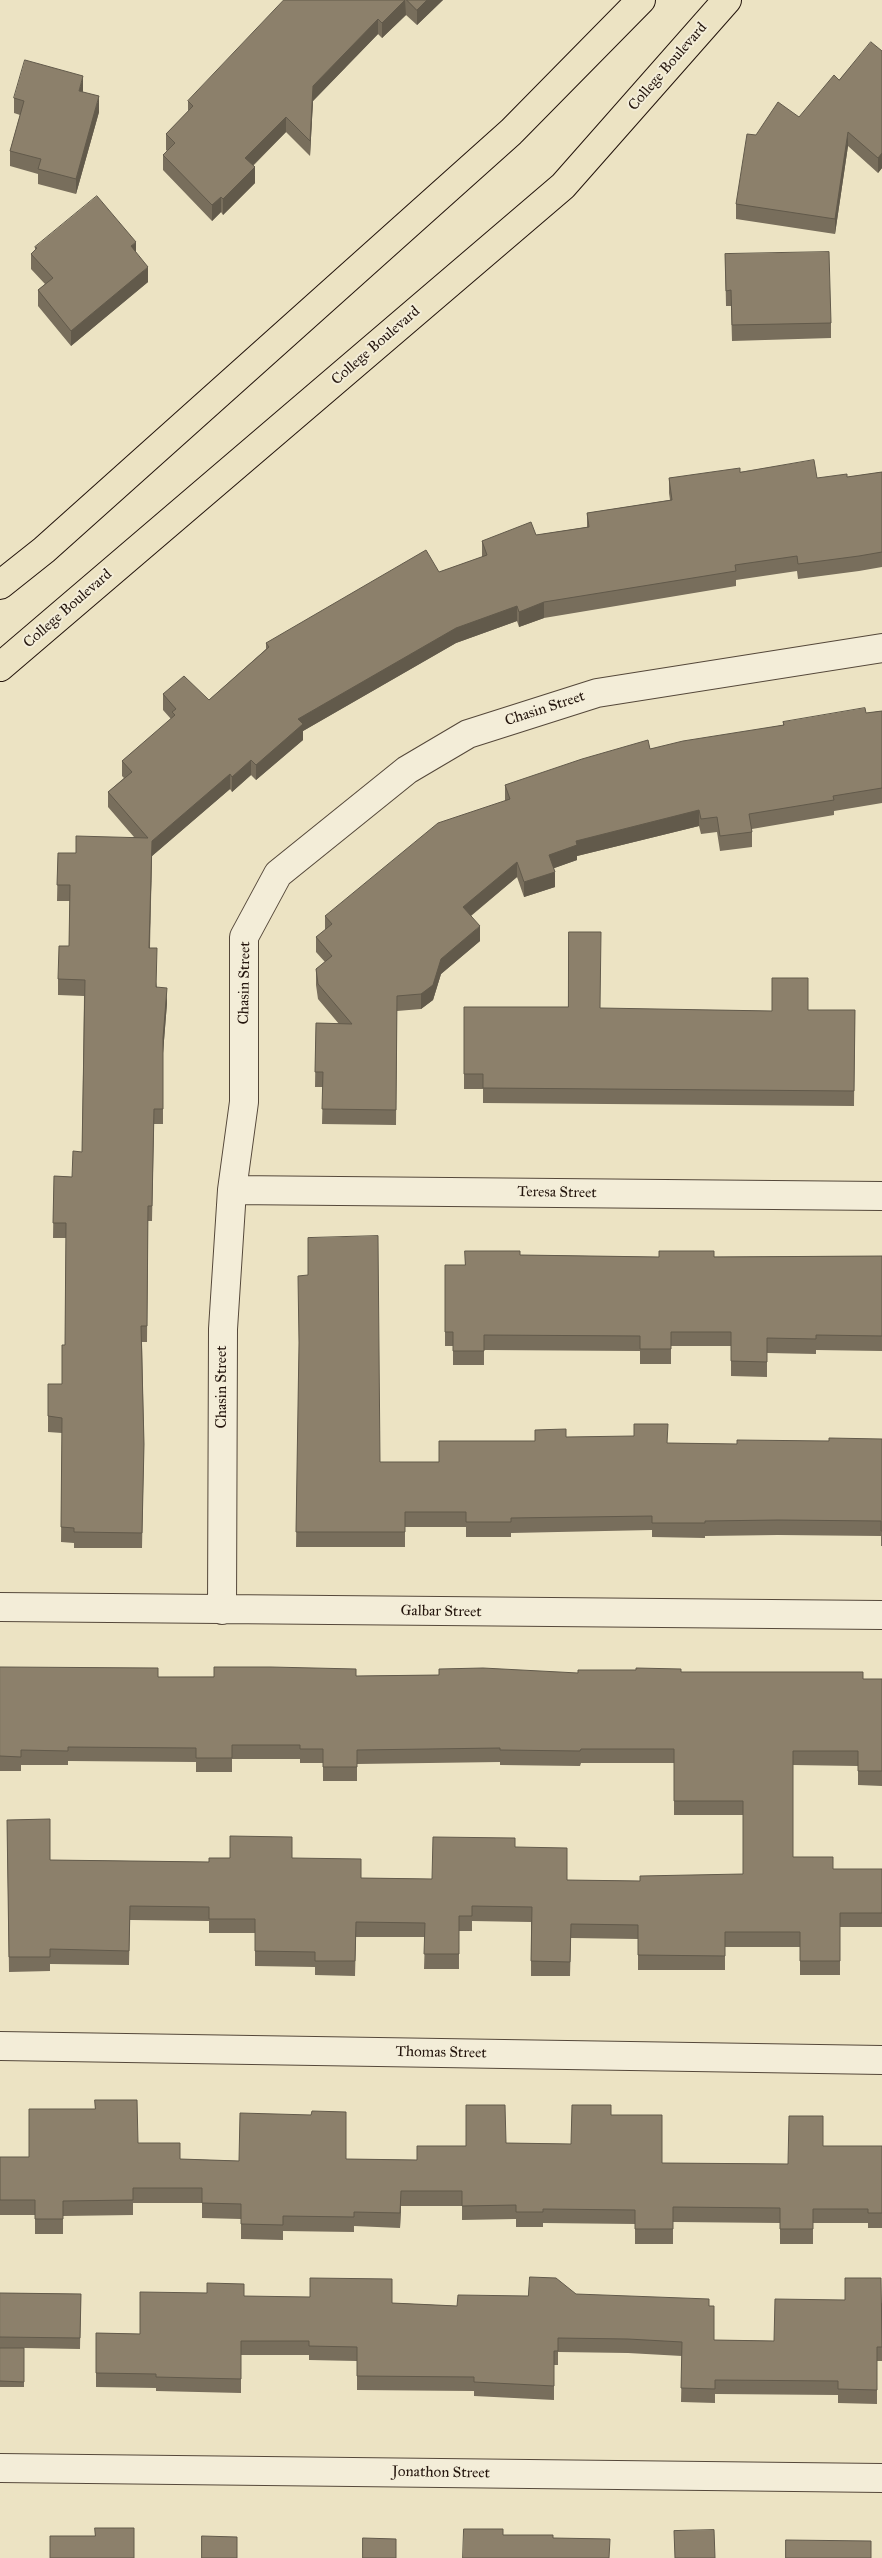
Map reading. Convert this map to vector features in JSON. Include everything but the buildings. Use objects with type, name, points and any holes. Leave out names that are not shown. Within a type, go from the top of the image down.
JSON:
[{"type":"main road","points":[[0,585],[44,550],[511,132],[640,0]]},
{"type":"main road","name":"College Boulevard","points":[[0,667],[563,186],[727,0]]},
{"type":"street","name":"Chasin Street","points":[[222,1610],[222,1329],[232,1190],[244,1102],[244,937],[278,874],[407,770],[468,734],[597,693],[882,648]]},
{"type":"street","name":"Teresa Street","points":[[232,1190],[882,1196]]},
{"type":"street","name":"Galbar Street","points":[[0,1608],[882,1616]]},
{"type":"street","name":"Thomas Street","points":[[0,2046],[882,2060]]},
{"type":"street","name":"Jonathon Street","points":[[0,2468],[882,2478]]}]
